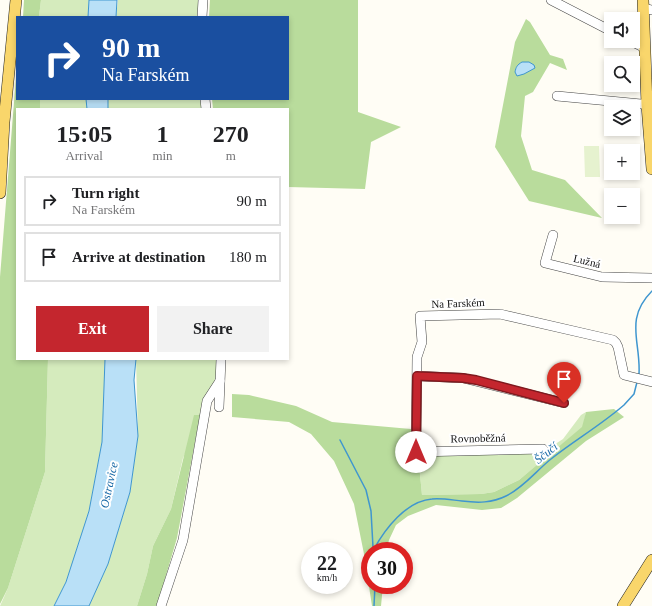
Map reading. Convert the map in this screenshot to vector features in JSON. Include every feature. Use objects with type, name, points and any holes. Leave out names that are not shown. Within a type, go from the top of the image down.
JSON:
[{"type":"main road","points":[[0,193],[4,122],[16,0]]},
{"type":"main road","points":[[646,6],[645,48],[652,165]]},
{"type":"main road","points":[[623,606],[652,560]]},
{"type":"street","points":[[202,16],[203,0]]},
{"type":"street","points":[[551,0],[604,27]]},
{"type":"street","points":[[640,46],[645,48]]},
{"type":"street","points":[[557,96],[649,105]]},
{"type":"street","name":"Lužná","points":[[553,236],[546,263],[602,277],[652,278]]},
{"type":"street","name":"Na Farském","points":[[417,376],[418,357],[422,342],[420,316],[500,314],[613,340],[618,347],[623,373],[626,376],[638,380],[652,382]]},
{"type":"street","points":[[218,407],[221,360]]},
{"type":"street","points":[[417,376],[476,380],[564,403]]},
{"type":"street","name":"Rovnoběžná","points":[[417,376],[416,452],[543,449]]},
{"type":"street","points":[[161,606],[183,540],[207,401],[220,381]]},
{"type":"green space","points":[[24,0],[41,0],[39,16],[23,16]]},
{"type":"green space","points":[[41,0],[89,0],[88,16],[39,16]]},
{"type":"green space","points":[[118,0],[203,0],[202,16],[116,16]]},
{"type":"green space","points":[[210,0],[358,0],[358,112],[401,127],[371,142],[365,189],[289,187],[289,108],[213,108],[212,100],[289,100],[289,16],[209,16]]},
{"type":"green space","points":[[526,19],[530,22],[550,55],[563,59],[567,70],[550,63],[533,92],[525,96],[521,136],[532,170],[565,180],[602,218],[529,201],[495,147],[515,42]]},
{"type":"green space","points":[[16,77],[16,100],[40,100],[40,108],[16,108],[16,360],[48,360],[45,472],[8,588],[0,604],[0,277]]},
{"type":"green space","points":[[40,100],[87,100],[87,108],[40,108]]},
{"type":"green space","points":[[108,100],[204,100],[205,108],[108,108]]},
{"type":"green space","points":[[584,146],[599,146],[600,177],[585,177]]},
{"type":"green space","points":[[48,360],[105,360],[102,442],[89,511],[66,582],[54,606],[0,606],[8,588],[45,472]]},
{"type":"green space","points":[[136,360],[219,360],[220,381],[183,458],[171,509],[153,546],[147,574],[137,606],[89,606],[108,564],[130,492],[138,436]]},
{"type":"green space","points":[[232,394],[249,395],[296,406],[332,422],[411,429],[411,454],[418,454],[422,495],[481,494],[494,492],[519,480],[582,427],[586,412],[614,409],[624,417],[586,441],[517,498],[501,508],[482,510],[436,505],[408,516],[396,525],[388,542],[362,542],[354,504],[334,461],[311,434],[289,422],[232,417]]},
{"type":"green space","points":[[586,412],[583,427],[519,480],[494,492],[481,494],[422,495],[418,454],[546,450],[563,439],[581,415]]},
{"type":"green space","points":[[194,415],[200,415],[177,538],[157,606],[137,606],[147,574],[153,546],[171,509]]},
{"type":"green space","points":[[370,594],[382,594],[381,606],[372,606]]},
{"type":"water","points":[[89,0],[117,0],[116,16],[88,16]]},
{"type":"water","points":[[522,62],[529,62],[534,65],[535,68],[517,76],[515,72],[516,69]]},
{"type":"water","points":[[86,100],[108,100],[108,108],[87,108]]},
{"type":"water","name":"Ostravice","points":[[105,360],[136,360],[134,380],[138,436],[130,492],[108,564],[89,606],[54,606],[66,582],[89,511],[102,442]]},
{"type":"waterway","name":"Ščučí","points":[[639,374],[636,321],[638,311],[643,301],[652,291]]},
{"type":"waterway","name":"Ščučí","points":[[378,542],[397,517],[405,510],[422,501],[440,499],[485,502],[495,500],[512,493],[551,459],[624,405],[634,394],[637,382]]},
{"type":"waterway","points":[[340,440],[366,490],[371,511],[373,542]]},
{"type":"waterway","name":"Ščučí","points":[[374,606],[375,594]]},
{"type":"route","points":[[416,452],[417,376],[476,380],[564,403]]}]
